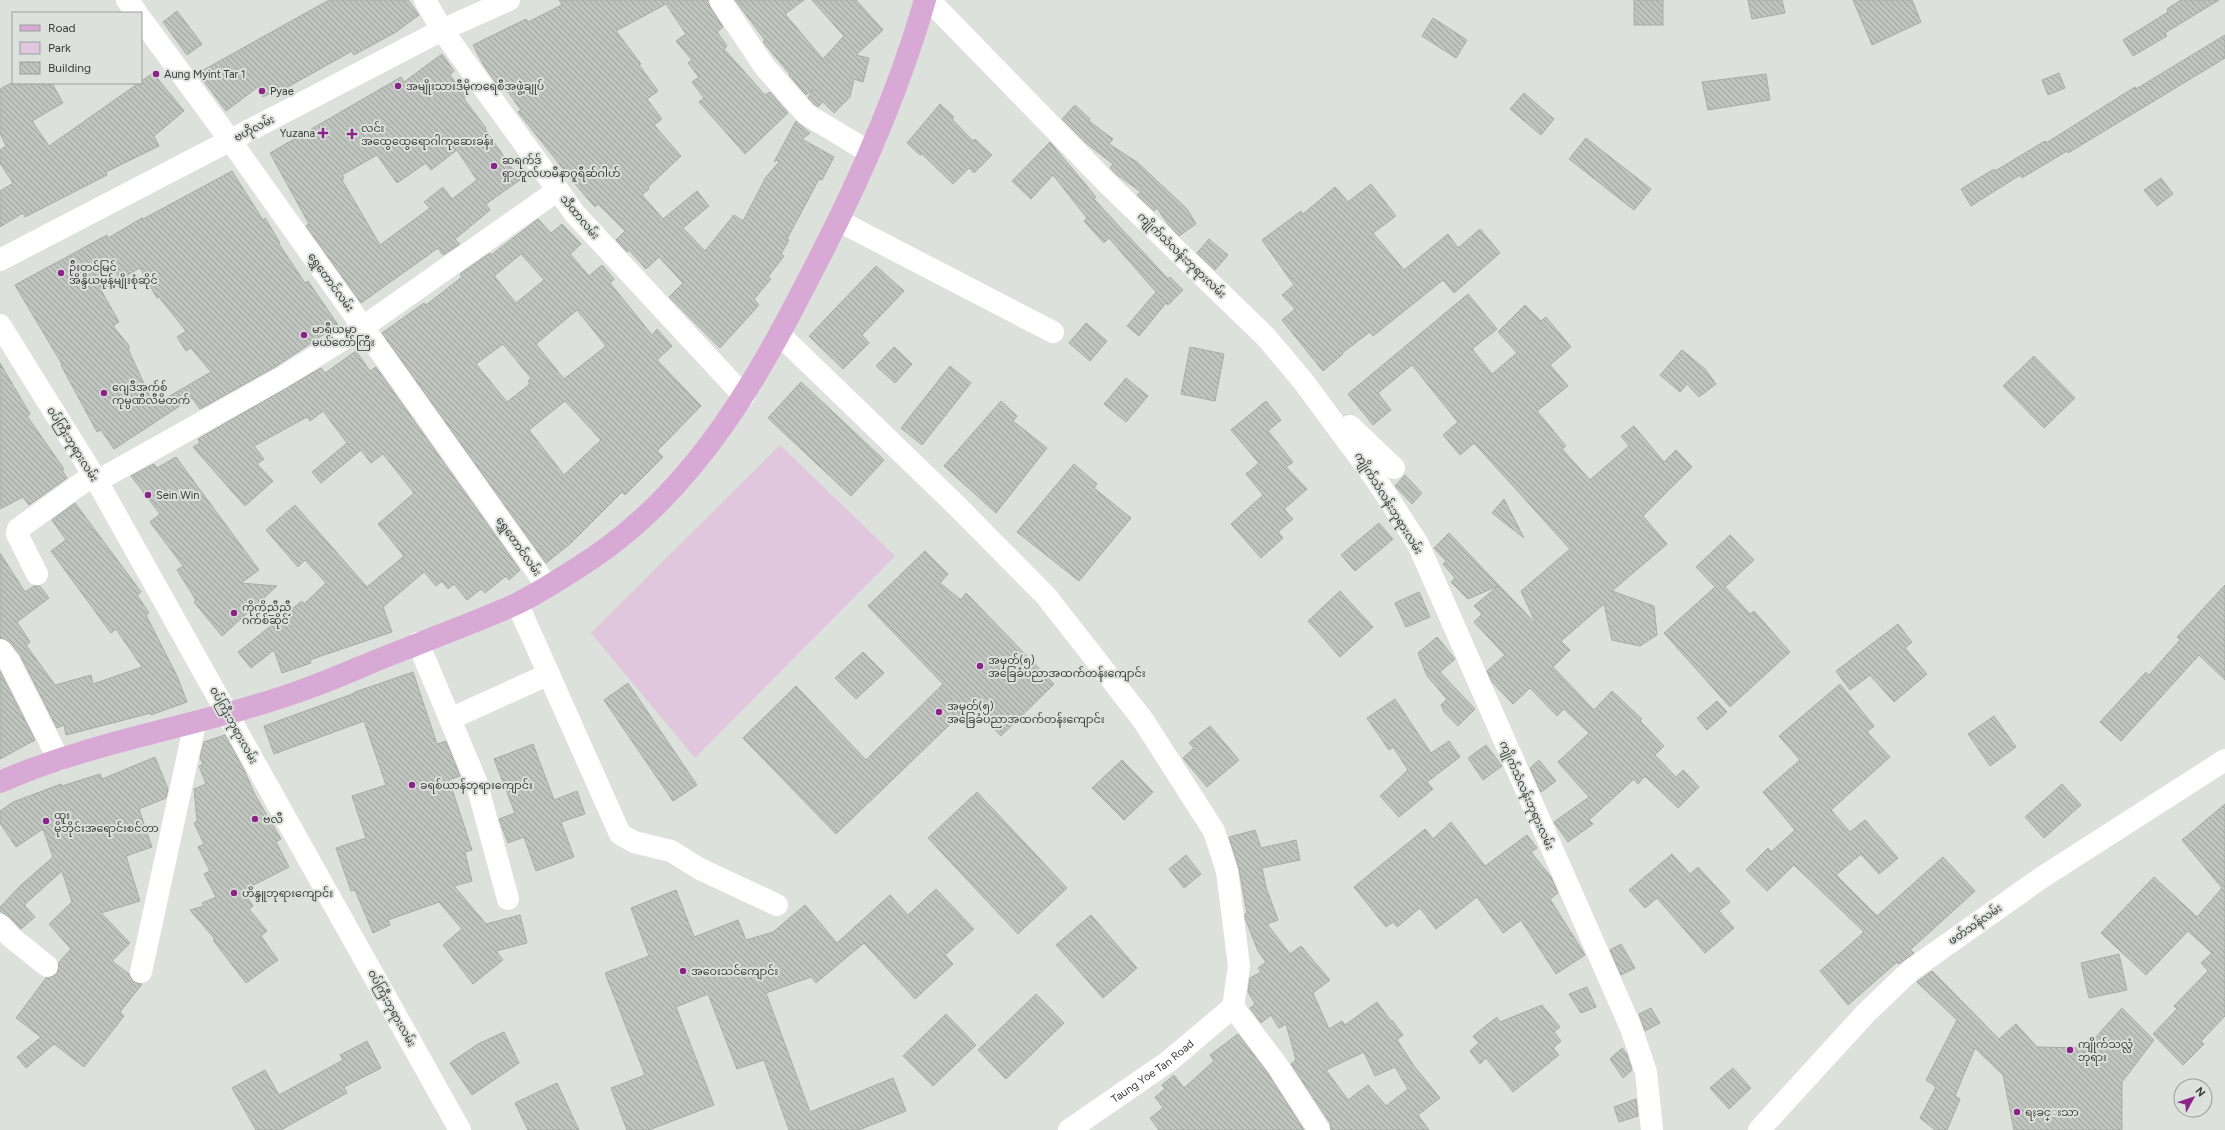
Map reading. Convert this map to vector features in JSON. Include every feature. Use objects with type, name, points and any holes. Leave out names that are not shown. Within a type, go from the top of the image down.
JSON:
[{"type":"main road","points":[[0,782],[28,769],[195,723],[310,688],[517,603],[597,555],[649,512],[692,469],[744,396],[780,335],[839,222],[912,46],[925,0]]},
{"type":"street","points":[[127,0],[136,12]]},
{"type":"street","name":"သီထာလမ်း","points":[[424,0],[442,30],[575,214],[744,396]]},
{"type":"street","name":"ဗဟိုလမ်း","points":[[0,260],[442,30],[509,0]]},
{"type":"street","points":[[720,0],[764,66],[806,114],[869,152]]},
{"type":"street","name":"ကျိုက်သံလန်းဘုရားလမ်း","points":[[929,0],[1107,183],[1266,337],[1303,381],[1372,474],[1418,544],[1631,1028],[1646,1072],[1652,1130]]},
{"type":"street","name":"ရွှေတောင်လမ်း","points":[[142,20],[364,327],[547,586]]},
{"type":"street","points":[[37,574],[16,534],[18,529],[95,478],[281,378],[364,327],[558,190]]},
{"type":"street","points":[[839,222],[1053,332]]},
{"type":"street","name":"ဝပ်ကြီးဘုရားလမ်း","points":[[0,325],[95,478],[228,713],[460,1130]]},
{"type":"street","points":[[780,335],[963,512],[1046,596],[1143,720],[1214,831],[1227,871],[1239,966],[1233,1007],[1277,1065],[1319,1130]]},
{"type":"street","points":[[1303,381],[1394,468]]},
{"type":"street","points":[[517,603],[620,834],[634,842],[671,851],[700,869],[777,905]]},
{"type":"street","points":[[418,643],[476,781],[508,898]]},
{"type":"street","points":[[0,650],[10,663],[59,760]]},
{"type":"street","points":[[450,719],[549,674]]},
{"type":"street","points":[[141,972],[195,723]]},
{"type":"street","name":"ဖတ်သန်လမ်း","points":[[1759,1130],[1866,1013],[1911,970],[2040,878],[2225,760]]},
{"type":"street","points":[[0,925],[11,937],[47,966]]},
{"type":"street","name":"Taung Yoe Tan Road","points":[[1069,1130],[1169,1061],[1233,1007]]},
{"type":"green space","points":[[780,445],[895,556],[695,758],[591,633]]},
{"type":"building","points":[[329,0],[408,0],[419,15],[396,32],[354,55],[352,51],[286,88],[284,86],[263,97],[258,87],[226,111],[198,73]]},
{"type":"building","points":[[559,0],[708,0],[710,7],[723,27],[717,32],[727,46],[724,49],[765,95],[770,92],[788,113],[745,154],[699,102],[704,98],[692,82],[699,77],[688,63],[692,60],[676,41],[686,34],[666,4],[616,31],[641,64],[639,65],[658,91],[647,99],[662,119],[654,125],[681,156],[648,187],[649,189],[642,195],[663,219],[697,191],[709,206],[683,228],[705,251],[734,215],[743,221],[766,177],[779,162],[777,160],[774,162],[796,121],[810,133],[802,139],[834,157],[822,180],[819,179],[787,239],[789,240],[781,254],[784,256],[768,277],[771,279],[754,299],[759,305],[720,348],[669,297],[683,283],[659,257],[646,269],[629,250],[627,252],[616,240],[625,231],[598,204],[595,207],[576,185],[518,112],[521,110],[500,81],[496,83],[484,66],[473,45],[526,19],[528,22],[562,5]]},
{"type":"building","points":[[735,0],[804,0],[785,14],[823,59],[844,36],[812,0],[856,0],[883,30],[856,55],[869,58],[863,82],[854,79],[850,97],[834,113],[823,102],[818,107],[808,98],[813,89],[806,95],[763,42],[765,40]]},
{"type":"building","points":[[1634,0],[1663,0],[1663,25],[1634,25]]},
{"type":"building","points":[[1748,0],[1782,0],[1785,13],[1752,19]]},
{"type":"building","points":[[1853,0],[1912,0],[1921,22],[1872,45]]},
{"type":"building","points":[[2181,0],[2219,0],[2165,33],[2167,36],[2133,56],[2123,40],[2168,12],[2167,9]]},
{"type":"building","points":[[177,11],[202,44],[187,55],[163,22]]},
{"type":"building","points":[[1433,18],[1467,40],[1456,58],[1422,36]]},
{"type":"building","points":[[2225,35],[2225,58],[2068,153],[2067,151],[2022,178],[2020,175],[1971,206],[1961,189],[1994,169],[1995,171],[2045,141],[2046,143],[2135,87],[2136,89]]},
{"type":"building","points":[[442,54],[454,71],[450,75],[466,97],[464,99],[486,128],[485,129],[520,180],[486,204],[490,210],[455,239],[460,244],[443,255],[438,248],[361,303],[306,226],[309,224],[270,153],[401,77],[404,82]],"holes":[[[457,150],[477,180],[452,199],[443,187],[424,202],[430,208],[380,245],[342,180],[344,178],[342,175],[377,155],[397,183],[426,163],[431,170]]]},
{"type":"building","points":[[153,73],[184,111],[154,136],[159,146],[106,172],[107,175],[25,217],[23,213],[0,227],[0,191],[13,183],[0,163],[0,150],[6,146],[0,133],[0,89],[11,83],[53,84],[63,103],[32,121],[49,146],[137,84],[142,84],[142,81]]},
{"type":"building","points":[[2059,73],[2065,88],[2048,95],[2042,80]]},
{"type":"building","points":[[1766,74],[1770,100],[1708,110],[1702,82]]},
{"type":"building","points":[[1524,93],[1554,119],[1541,135],[1510,109]]},
{"type":"building","points":[[940,104],[954,117],[952,119],[973,141],[975,139],[992,155],[974,173],[969,168],[953,184],[922,154],[920,155],[907,143]]},
{"type":"building","points":[[1075,105],[1090,119],[1089,121],[1113,139],[1109,144],[1137,162],[1187,209],[1196,224],[1179,236],[1168,224],[1157,208],[1154,211],[1137,195],[1141,192],[1116,174],[1110,168],[1113,164],[1086,143],[1062,119]]},
{"type":"building","points":[[1586,138],[1651,189],[1634,210],[1569,159]]},
{"type":"building","points":[[1050,142],[1096,197],[1093,198],[1168,279],[1170,277],[1183,290],[1168,305],[1166,303],[1139,336],[1127,326],[1156,292],[1109,238],[1104,243],[1084,221],[1087,218],[1053,175],[1031,199],[1012,181]]},
{"type":"building","points":[[232,171],[263,220],[265,218],[280,243],[279,244],[305,283],[308,281],[338,325],[275,367],[200,409],[192,398],[114,449],[101,430],[97,432],[61,365],[62,364],[15,285],[107,235],[108,238],[142,218],[143,219]],"holes":[[[140,268],[157,298],[159,297],[186,331],[177,337],[186,351],[191,348],[211,372],[154,405],[128,349],[130,347],[113,326],[119,322],[101,290]]]},
{"type":"building","points":[[2161,178],[2173,194],[2157,206],[2144,190]]},
{"type":"building","points":[[1371,184],[1396,216],[1373,233],[1404,270],[1448,234],[1458,248],[1480,229],[1500,253],[1454,293],[1443,280],[1373,336],[1370,332],[1342,353],[1343,354],[1323,371],[1282,320],[1295,309],[1282,295],[1294,285],[1262,240],[1301,211],[1303,214],[1335,187],[1348,202]]},
{"type":"building","points":[[538,219],[551,233],[562,224],[581,244],[570,254],[589,276],[602,265],[614,279],[610,283],[652,335],[657,329],[672,346],[657,360],[701,406],[657,451],[663,457],[625,495],[622,492],[571,543],[546,563],[382,333],[424,303],[426,305],[462,277],[460,274],[490,253],[491,255]],"holes":[[[521,254],[544,280],[516,303],[494,276]],[[577,310],[606,346],[564,379],[536,344]],[[503,344],[531,378],[528,381],[530,384],[507,402],[476,364]],[[565,401],[601,440],[564,475],[529,430]]]},
{"type":"building","points":[[1209,239],[1228,255],[1215,270],[1197,253]]},
{"type":"building","points":[[876,266],[904,291],[862,335],[869,343],[843,369],[809,336]]},
{"type":"building","points":[[1468,294],[1497,329],[1472,349],[1492,374],[1517,353],[1498,332],[1525,305],[1541,321],[1546,317],[1571,347],[1550,365],[1568,386],[1537,411],[1566,446],[1562,449],[1590,480],[1629,446],[1621,436],[1634,426],[1664,462],[1676,450],[1692,467],[1643,516],[1667,544],[1612,591],[1654,606],[1657,635],[1640,646],[1612,640],[1604,604],[1561,641],[1570,650],[1553,667],[1594,710],[1612,691],[1642,719],[1640,721],[1664,746],[1655,755],[1676,777],[1683,770],[1699,787],[1678,808],[1645,776],[1638,784],[1634,779],[1589,820],[1593,824],[1568,842],[1554,822],[1589,797],[1558,762],[1589,733],[1564,709],[1557,716],[1530,688],[1513,704],[1492,682],[1487,671],[1505,655],[1474,622],[1482,614],[1474,606],[1498,586],[1468,599],[1451,582],[1455,578],[1443,564],[1446,561],[1434,548],[1449,533],[1536,624],[1521,591],[1570,549],[1474,443],[1460,455],[1443,435],[1458,422],[1412,365],[1378,393],[1391,410],[1373,425],[1348,394]]},
{"type":"building","points":[[1086,323],[1107,341],[1090,361],[1069,343]]},
{"type":"building","points":[[894,347],[912,364],[895,383],[876,366]]},
{"type":"building","points":[[1190,347],[1224,354],[1215,401],[1181,394]]},
{"type":"building","points":[[1682,350],[1705,369],[1716,384],[1699,397],[1687,384],[1680,392],[1660,375]]},
{"type":"building","points":[[356,351],[370,371],[376,367],[520,570],[509,580],[506,576],[485,593],[481,589],[467,600],[454,584],[448,589],[442,581],[436,586],[424,572],[383,607],[392,632],[310,660],[311,663],[282,673],[274,650],[251,668],[238,652],[302,601],[304,604],[326,583],[305,560],[298,567],[266,530],[295,505],[367,587],[404,556],[378,524],[414,493],[383,454],[371,463],[361,450],[321,483],[312,472],[347,443],[323,411],[310,421],[307,417],[254,446],[264,459],[257,464],[273,481],[245,506],[193,447],[200,443],[198,439],[321,368],[325,373]]},
{"type":"building","points":[[2034,356],[2075,398],[2044,428],[2003,386]]},
{"type":"building","points":[[0,363],[30,414],[27,416],[64,469],[62,470],[67,478],[29,505],[23,497],[0,509]]},
{"type":"building","points":[[950,366],[971,383],[922,445],[901,428]]},
{"type":"building","points":[[1126,378],[1148,396],[1126,422],[1104,404]]},
{"type":"building","points":[[801,382],[884,460],[851,496],[768,418]]},
{"type":"building","points":[[1001,401],[1017,416],[1013,421],[1047,448],[996,513],[944,466]]},
{"type":"building","points":[[1266,401],[1281,420],[1268,431],[1293,462],[1286,467],[1307,489],[1284,509],[1293,519],[1278,532],[1283,538],[1261,558],[1231,524],[1263,495],[1246,474],[1259,463],[1231,430]]},
{"type":"building","points":[[176,457],[259,570],[241,583],[277,586],[222,636],[194,602],[196,600],[177,570],[183,566],[150,522],[160,514],[131,476],[154,464],[157,468]]},
{"type":"building","points":[[1074,464],[1097,484],[1094,488],[1131,518],[1079,581],[1017,532]]},
{"type":"building","points":[[1405,475],[1422,493],[1412,504],[1395,486]]},
{"type":"building","points":[[1504,499],[1524,538],[1492,513]]},
{"type":"building","points":[[75,503],[141,592],[137,595],[149,613],[146,615],[177,676],[187,702],[151,715],[151,713],[66,735],[64,725],[57,728],[20,655],[10,642],[0,638],[0,553],[25,592],[34,586],[40,586],[49,598],[17,622],[30,642],[26,645],[55,685],[91,675],[93,684],[142,667],[116,629],[111,633],[51,551],[66,540],[52,520]]},
{"type":"building","points":[[1379,523],[1393,539],[1355,571],[1341,555]]},
{"type":"building","points":[[1730,535],[1754,560],[1725,587],[1750,614],[1754,611],[1790,652],[1730,707],[1664,633],[1715,587],[1696,567]]},
{"type":"building","points":[[925,551],[948,574],[940,583],[961,600],[966,593],[1054,684],[1001,736],[970,705],[836,834],[743,738],[796,686],[866,760],[943,684],[868,606]]},
{"type":"building","points":[[2225,585],[2225,680],[2199,655],[2121,741],[2100,722],[2146,672],[2149,675],[2180,640],[2177,637]]},
{"type":"building","points":[[1340,591],[1373,627],[1340,657],[1308,621]]},
{"type":"building","points":[[1419,592],[1430,617],[1406,627],[1395,603]]},
{"type":"building","points":[[1898,624],[1912,642],[1905,648],[1927,674],[1894,702],[1870,675],[1850,690],[1836,671]]},
{"type":"building","points":[[1437,637],[1455,659],[1440,672],[1475,709],[1458,726],[1444,712],[1441,705],[1447,699],[1427,676],[1418,653]]},
{"type":"building","points":[[863,652],[884,673],[856,699],[835,678]]},
{"type":"building","points":[[0,671],[35,740],[0,759]]},
{"type":"building","points":[[413,672],[437,744],[446,741],[460,776],[449,780],[472,850],[465,852],[472,881],[454,886],[486,924],[520,915],[527,943],[496,951],[503,960],[473,984],[443,945],[462,929],[439,902],[388,920],[390,925],[373,933],[355,890],[351,891],[336,848],[366,838],[352,796],[386,785],[364,721],[274,754],[264,726]]},
{"type":"building","points":[[628,683],[697,785],[673,801],[604,700]]},
{"type":"building","points":[[1840,684],[1874,726],[1867,732],[1890,757],[1831,810],[1850,832],[1865,820],[1898,858],[1879,874],[1861,854],[1836,875],[1877,916],[1943,857],[1975,891],[1910,950],[1914,953],[1899,964],[1897,962],[1848,1005],[1820,971],[1864,932],[1794,865],[1767,891],[1746,870],[1768,848],[1771,852],[1795,830],[1763,792],[1800,760],[1779,736]]},
{"type":"building","points":[[1395,699],[1431,753],[1449,741],[1460,757],[1427,782],[1433,789],[1399,817],[1380,796],[1408,770],[1393,747],[1389,750],[1367,718]]},
{"type":"building","points":[[1717,701],[1727,712],[1707,730],[1697,718]]},
{"type":"building","points":[[1994,716],[2016,747],[1990,766],[1968,734]]},
{"type":"building","points":[[1210,726],[1239,760],[1207,787],[1183,758],[1194,748],[1189,743]]},
{"type":"building","points":[[225,735],[244,770],[255,795],[281,839],[276,842],[289,867],[248,888],[250,891],[245,894],[253,906],[249,909],[267,931],[261,936],[278,960],[246,983],[213,940],[215,939],[190,910],[204,906],[202,903],[216,897],[204,874],[210,871],[198,847],[204,844],[194,823],[197,821],[194,789],[206,784],[199,766],[203,764],[200,758],[204,742]]},
{"type":"building","points":[[533,744],[554,800],[577,791],[585,814],[561,822],[574,857],[536,871],[524,837],[508,843],[499,819],[515,813],[494,759]]},
{"type":"building","points":[[1486,745],[1502,766],[1483,780],[1468,758]]},
{"type":"building","points":[[155,757],[168,789],[166,798],[139,809],[152,847],[126,856],[140,901],[101,913],[130,943],[112,961],[129,974],[133,981],[142,984],[120,1012],[124,1016],[84,1067],[54,1044],[26,1068],[17,1057],[41,1037],[16,1018],[46,978],[57,974],[59,962],[71,949],[49,924],[72,902],[62,871],[24,905],[35,917],[21,929],[9,917],[0,911],[0,907],[21,885],[53,857],[43,829],[16,847],[0,823],[0,811],[13,802],[61,784],[62,786],[100,774],[102,779]]},
{"type":"building","points":[[1122,760],[1153,792],[1124,820],[1092,788]]},
{"type":"building","points":[[1539,760],[1556,781],[1541,792],[1530,768]]},
{"type":"building","points":[[2062,784],[2081,805],[2044,838],[2025,817]]},
{"type":"building","points":[[977,792],[1067,888],[1018,934],[928,838]]},
{"type":"building","points":[[2225,804],[2225,1016],[2201,1041],[2204,1044],[2183,1065],[2153,1034],[2177,1009],[2174,1006],[2208,971],[2201,963],[2212,953],[2188,931],[2146,975],[2101,933],[2154,877],[2197,917],[2222,888],[2182,840]]},
{"type":"building","points":[[1451,822],[1485,866],[1527,835],[1537,848],[1531,852],[1551,877],[1558,893],[1550,899],[1585,955],[1556,974],[1521,920],[1503,933],[1477,897],[1436,929],[1420,908],[1397,927],[1393,922],[1386,927],[1354,887],[1425,829],[1433,839]]},
{"type":"building","points":[[1255,830],[1261,848],[1296,840],[1300,860],[1262,868],[1266,887],[1278,920],[1267,924],[1290,954],[1301,946],[1330,980],[1313,993],[1329,1029],[1342,1021],[1345,1025],[1377,1002],[1391,1021],[1392,1020],[1403,1035],[1397,1040],[1414,1066],[1440,1098],[1418,1115],[1429,1130],[1331,1130],[1330,1123],[1291,1064],[1296,1060],[1286,1024],[1279,1028],[1271,1015],[1261,1023],[1250,1008],[1255,1004],[1248,992],[1250,978],[1261,972],[1258,968],[1266,962],[1258,951],[1245,918],[1245,914],[1247,913],[1239,869],[1229,837]],"holes":[[[1364,1052],[1375,1076],[1395,1067],[1408,1089],[1386,1106],[1368,1085],[1348,1100],[1326,1070]]]},
{"type":"building","points":[[1672,854],[1690,874],[1698,867],[1730,902],[1719,911],[1734,928],[1705,953],[1657,898],[1645,908],[1629,890]]},
{"type":"building","points":[[1186,855],[1201,874],[1184,888],[1169,869]]},
{"type":"building","points":[[936,889],[974,929],[945,955],[953,964],[915,999],[864,943],[816,983],[811,977],[766,993],[810,1112],[893,1078],[906,1111],[859,1130],[789,1130],[764,1060],[737,1069],[708,994],[676,1007],[714,1105],[649,1130],[627,1130],[611,1088],[645,1075],[605,973],[649,956],[631,908],[676,890],[694,937],[738,920],[746,940],[773,932],[805,905],[837,943],[890,895],[908,915]]},
{"type":"building","points":[[1091,915],[1137,968],[1103,998],[1056,945]]},
{"type":"building","points":[[1621,944],[1635,968],[1621,975],[1610,950]]},
{"type":"building","points":[[2119,954],[2127,990],[2089,998],[2081,963]]},
{"type":"building","points":[[1932,971],[1999,1039],[2016,1024],[2037,1047],[2086,1048],[2122,1008],[2154,1040],[2122,1082],[2122,1130],[2014,1130],[2003,1075],[1975,1048],[1955,1096],[1960,1099],[1947,1130],[1935,1130],[1920,1118],[1936,1087],[1926,1080],[1957,1020],[1917,982]]},
{"type":"building","points":[[1587,987],[1596,1007],[1581,1013],[1569,994]]},
{"type":"building","points":[[1036,994],[1064,1023],[1006,1079],[978,1050]]},
{"type":"building","points":[[1542,1005],[1560,1027],[1554,1032],[1561,1041],[1553,1048],[1559,1055],[1513,1092],[1486,1058],[1480,1064],[1470,1051],[1479,1043],[1473,1036],[1497,1017],[1500,1022]]},
{"type":"building","points":[[1651,1008],[1660,1023],[1645,1031],[1639,1014]]},
{"type":"building","points":[[946,1014],[976,1045],[933,1086],[903,1056]]},
{"type":"building","points":[[504,1032],[519,1063],[472,1095],[450,1063],[478,1044]]},
{"type":"building","points":[[1238,1034],[1267,1072],[1304,1130],[1159,1130],[1150,1118],[1163,1108],[1155,1097],[1165,1089],[1162,1085],[1174,1075],[1184,1088],[1214,1061],[1210,1055]]},
{"type":"building","points":[[367,1041],[381,1068],[344,1087],[347,1093],[281,1130],[256,1130],[232,1088],[265,1070],[279,1095],[343,1060],[340,1055]]},
{"type":"building","points":[[1622,1048],[1627,1054],[1632,1070],[1623,1078],[1610,1059]]},
{"type":"building","points":[[1733,1068],[1751,1088],[1729,1109],[1710,1088]]},
{"type":"building","points":[[557,1083],[579,1130],[528,1130],[515,1103]]},
{"type":"building","points":[[1636,1099],[1638,1116],[1619,1122],[1614,1107]]},
{"type":"place","name":"Aung Myint Tar 1","points":[[156,74]]},
{"type":"place","name":"အမျိုးသားဒီမိုကရေစီအဖွဲ့ချုပ်","points":[[398,86]]},
{"type":"place","name":"Pyae","points":[[262,91]]},
{"type":"place","name":"Yuzana","points":[[323,133]]},
{"type":"place","name":"လင်း အထွေထွေရောဂါကုဆေးခန်း","points":[[352,134]]},
{"type":"place","name":"ဆရက်ဒ် ရှာဟူလ်ဟမီနာဂူရီဆ်ဂါဟ်","points":[[494,166]]},
{"type":"place","name":"ဦးတင်မြင့် အိန္ဒိယမုန့်မျိုးစုံဆိုင်","points":[[61,273]]},
{"type":"place","name":"မာရီယမ္မာ မယ်တော်ကြီး","points":[[304,335]]},
{"type":"place","name":"ဂျေဒီအက်စ် ကုမ္ပဏီလီမိတက်","points":[[104,393]]},
{"type":"place","name":"Sein Win","points":[[148,495]]},
{"type":"place","name":"ကိုကိုညီညီ ဂက်စ်ဆိုင်","points":[[234,613]]},
{"type":"place","name":"အမှတ်(၅) အခြေခံပညာအထက်တန်းကျောင်း","points":[[980,666]]},
{"type":"place","name":"အမုတ်(၅) အခြေခံပညာအထက်တန်းကျောင်း","points":[[939,712]]},
{"type":"place","name":"ခရစ်ယာန်ဘုရားကျောင်း","points":[[412,785]]},
{"type":"place","name":"ဗလီ","points":[[255,819]]},
{"type":"place","name":"ထူး မိုဘိုင်းအရောင်းစင်တာ","points":[[46,821]]},
{"type":"place","name":"ဟိန္ဒူဘုရားကျောင်း","points":[[234,893]]},
{"type":"place","name":"အဝေးသင်ကျောင်း","points":[[683,971]]},
{"type":"place","name":"ကျိုက်သလ္လံ ဘုရား","points":[[2070,1050]]},
{"type":"place","name":"ရႈခင္းသာ","points":[[2017,1112]]}]
